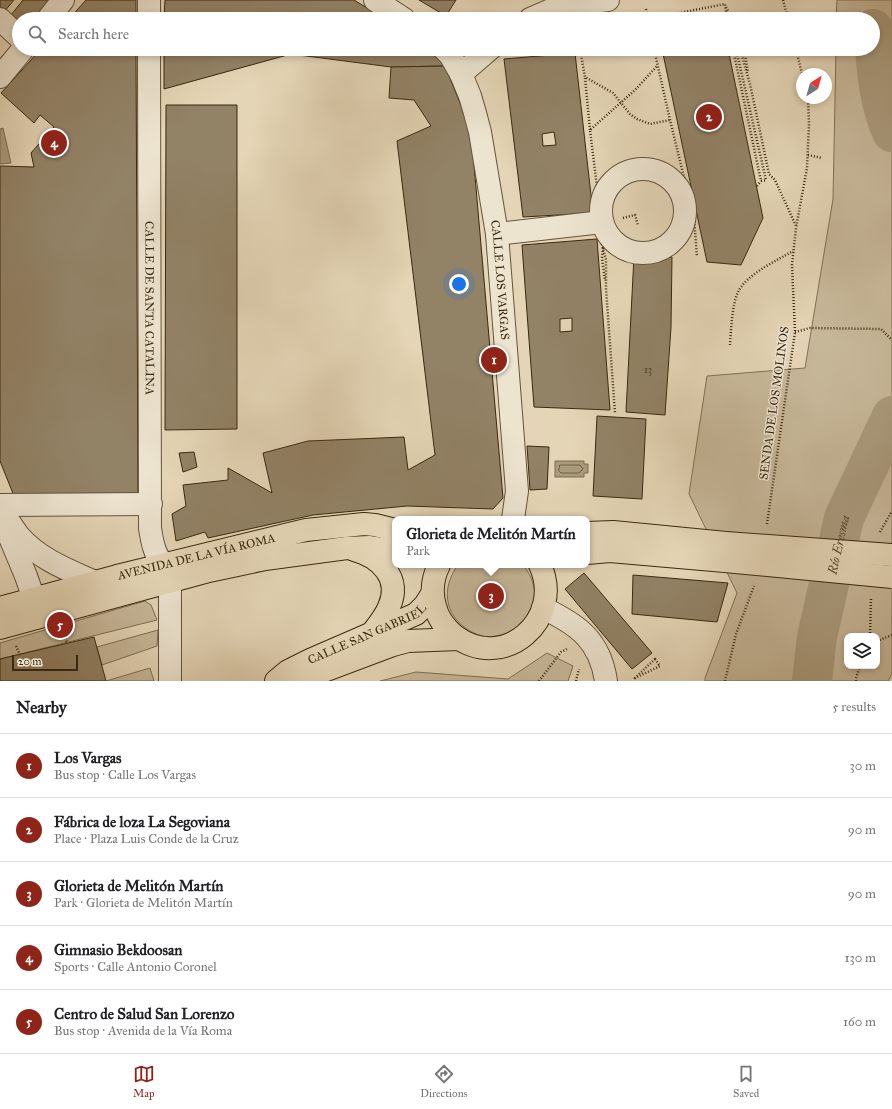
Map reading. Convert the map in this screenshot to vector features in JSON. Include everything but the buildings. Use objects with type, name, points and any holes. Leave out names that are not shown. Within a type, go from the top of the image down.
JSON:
[{"type":"main road","name":"AVENIDA DE LA VÍA ROMA","points":[[0,628],[53,613],[166,573],[306,530],[364,524],[392,529]]},
{"type":"main road","points":[[590,533],[613,532],[725,552],[892,577]]},
{"type":"main road","name":"AVENIDA DE LA VÍA ROMA","points":[[0,608],[95,582],[166,573],[210,571],[265,559],[347,548],[370,547],[392,550]]},
{"type":"main road","points":[[347,548],[372,557],[388,572],[390,578],[393,589],[391,602],[383,619],[372,634]]},
{"type":"main road","points":[[590,553],[610,550],[892,555]]},
{"type":"main road","points":[[434,568],[432,594],[442,623],[459,639],[469,644],[492,648],[504,646],[525,636],[540,618],[544,608],[546,568]]},
{"type":"main road","name":"CALLE SAN GABRIEL","points":[[276,681],[298,666],[416,614],[425,605],[432,594]]},
{"type":"main road","name":"CALLE SAN GABRIEL","points":[[297,681],[383,648],[402,643],[439,639],[459,639]]},
{"type":"street","points":[[54,12],[63,0]]},
{"type":"street","points":[[149,0],[149,12]]},
{"type":"street","points":[[375,0],[393,12]]},
{"type":"street","points":[[546,12],[560,6],[608,0]]},
{"type":"street","points":[[0,19],[12,30]]},
{"type":"street","points":[[0,77],[17,56]]},
{"type":"street","name":"CALLE DE SANTA CATALINA","points":[[149,56],[150,528],[156,555],[166,573]]},
{"type":"street","name":"CALLE LOS VARGAS","points":[[451,56],[461,74],[470,96],[480,132],[497,234],[517,491],[513,516]]},
{"type":"street","points":[[461,74],[482,56]]},
{"type":"street","points":[[497,234],[602,212]]},
{"type":"street","points":[[0,507],[151,504]]},
{"type":"street","points":[[0,507],[10,524],[28,545],[54,564],[95,582]]},
{"type":"street","points":[[0,507],[34,599],[41,607],[53,613]]},
{"type":"street","points":[[166,573],[170,681]]},
{"type":"street","points":[[544,608],[570,623],[590,640],[598,651],[603,663],[606,681]]},
{"type":"path","points":[[783,0],[786,12]]},
{"type":"path","points":[[684,12],[725,4]]},
{"type":"path","points":[[725,4],[726,12]]},
{"type":"path","points":[[725,4],[729,12]]},
{"type":"path","points":[[580,56],[585,77],[597,188],[602,212]]},
{"type":"path","points":[[656,56],[694,218],[697,257]]},
{"type":"path","points":[[734,56],[761,182]]},
{"type":"path","points":[[738,56],[766,180],[757,186]]},
{"type":"path","points":[[742,56],[750,84]]},
{"type":"path","points":[[745,56],[769,174],[775,180],[796,228]]},
{"type":"path","points":[[798,56],[801,68]]},
{"type":"path","points":[[590,130],[622,102],[658,65]]},
{"type":"path","points":[[585,77],[613,93],[622,102],[630,114],[644,122],[650,124],[670,120]]},
{"type":"path","name":"SENDA DE LOS MOLINOS","points":[[766,526],[794,332],[792,280],[793,251],[808,156],[808,104]]},
{"type":"path","points":[[808,156],[822,158]]},
{"type":"path","points":[[624,218],[635,215],[638,226]]},
{"type":"path","points":[[603,246],[602,258],[606,289],[615,413]]},
{"type":"path","points":[[730,345],[738,292],[749,278],[793,251]]},
{"type":"path","points":[[606,260],[606,289]]},
{"type":"path","points":[[794,332],[810,328],[881,329],[892,340]]},
{"type":"path","points":[[725,681],[736,634],[754,584]]},
{"type":"path","points":[[880,640],[892,635]]},
{"type":"path","points":[[539,681],[561,652]]},
{"type":"path","points":[[655,659],[660,666],[635,679],[655,659]]},
{"type":"path","points":[[856,681],[859,669]]},
{"type":"shaded area","points":[[837,0],[892,0],[892,674],[888,681],[705,681],[737,593],[689,494],[707,376],[805,368],[833,199],[836,56],[880,56],[880,12],[836,12]]},
{"type":"shaded area","points":[[457,568],[525,568],[534,585],[535,597],[532,608],[521,626],[505,636],[488,637],[471,632],[457,620],[449,605],[448,586]]},
{"type":"shaded area","points":[[145,601],[151,605],[157,620],[0,659],[0,643]]},
{"type":"shaded area","points":[[158,630],[157,646],[102,665],[97,647]]},
{"type":"shaded area","points":[[547,653],[573,666],[568,681],[380,681],[416,672],[508,679]]},
{"type":"shaded area","points":[[150,668],[154,681],[106,681]]},
{"type":"water","points":[[3,128],[11,163],[0,164],[0,129]]},
{"type":"water","points":[[555,461],[584,461],[584,464],[588,464],[588,473],[584,473],[584,477],[555,477]]},
{"type":"waterway","name":"Río Eresma","points":[[876,56],[880,94],[892,132]]},
{"type":"waterway","name":"Río Eresma","points":[[812,681],[817,637],[844,518],[892,416]]},
{"type":"place","name":"Fábrica de loza La Segoviana","points":[[709,117]]},
{"type":"place","name":"Gimnasio Bekdoosan","points":[[54,143]]},
{"type":"place","name":"Los Vargas","points":[[494,360]]},
{"type":"place","name":"Glorieta de Melitón Martín","points":[[491,596]]},
{"type":"place","name":"Centro de Salud San Lorenzo","points":[[60,625]]}]
